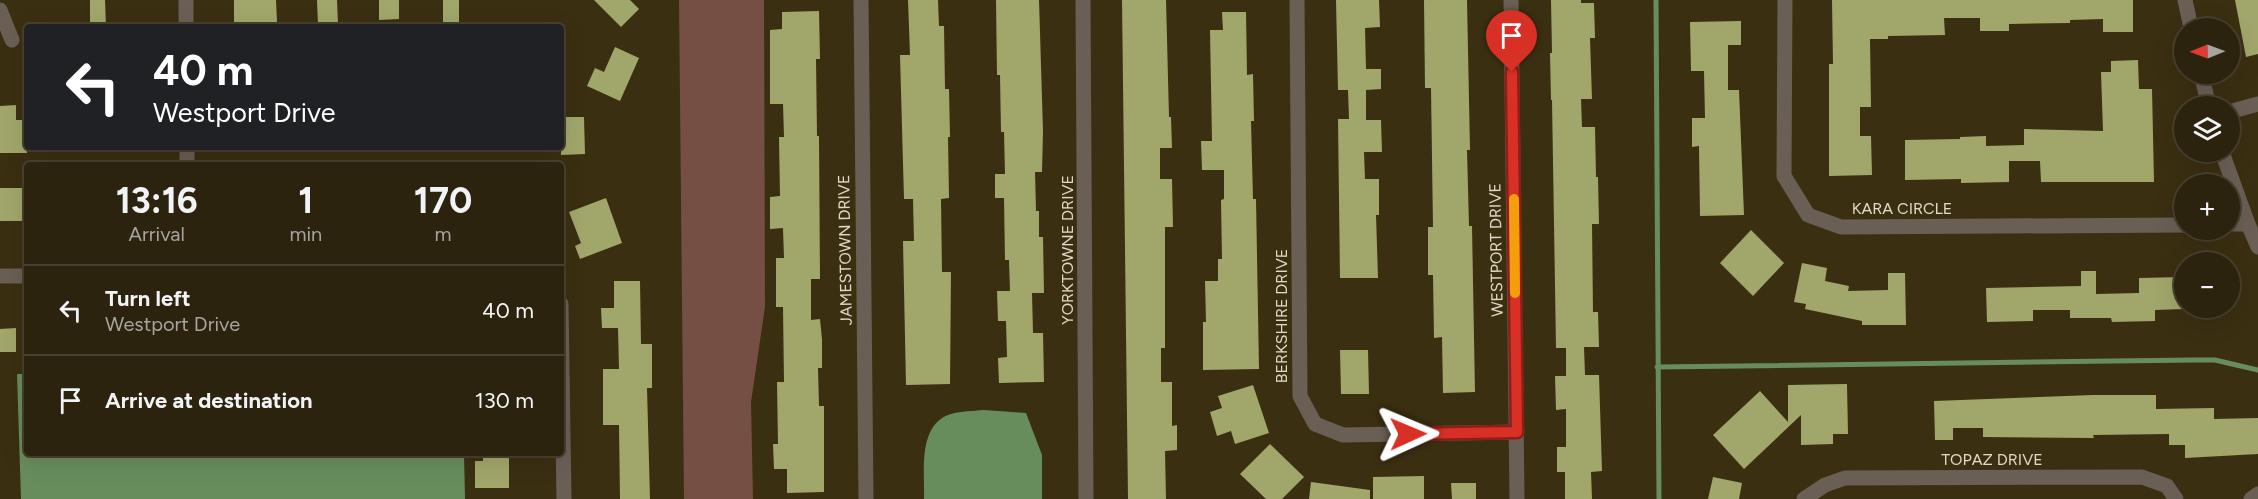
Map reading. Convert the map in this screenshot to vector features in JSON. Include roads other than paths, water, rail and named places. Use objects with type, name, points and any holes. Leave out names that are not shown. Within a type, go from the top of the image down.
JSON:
[{"type":"street","points":[[186,0],[186,24]]},
{"type":"street","name":"JAMESTOWN DRIVE","points":[[861,0],[866,499]]},
{"type":"street","name":"YORKTOWNE DRIVE","points":[[1083,0],[1086,499]]},
{"type":"street","name":"BERKSHIRE DRIVE","points":[[1297,0],[1300,396],[1315,424],[1343,435],[1517,432]]},
{"type":"street","name":"WESTPORT DRIVE","points":[[1511,0],[1517,499]]},
{"type":"street","name":"KARA CIRCLE","points":[[1785,0],[1784,176],[1809,215],[1841,227],[2174,225]]},
{"type":"street","points":[[2185,0],[2189,18]]},
{"type":"street","points":[[0,10],[12,40]]},
{"type":"street","points":[[2240,109],[2258,104]]},
{"type":"street","points":[[2226,162],[2258,247]]},
{"type":"street","points":[[2240,224],[2248,224]]},
{"type":"street","points":[[0,276],[24,276]]},
{"type":"street","points":[[563,456],[564,499]]},
{"type":"street","name":"TOPAZ DRIVE","points":[[1804,499],[1825,485],[1845,478],[2142,477],[2167,486],[2176,499]]},
{"type":"street","points":[[2252,499],[2258,494]]},
{"type":"waterway","points":[[1656,0],[1659,499]]},
{"type":"waterway","points":[[1657,367],[2215,360],[2258,370]]}]
